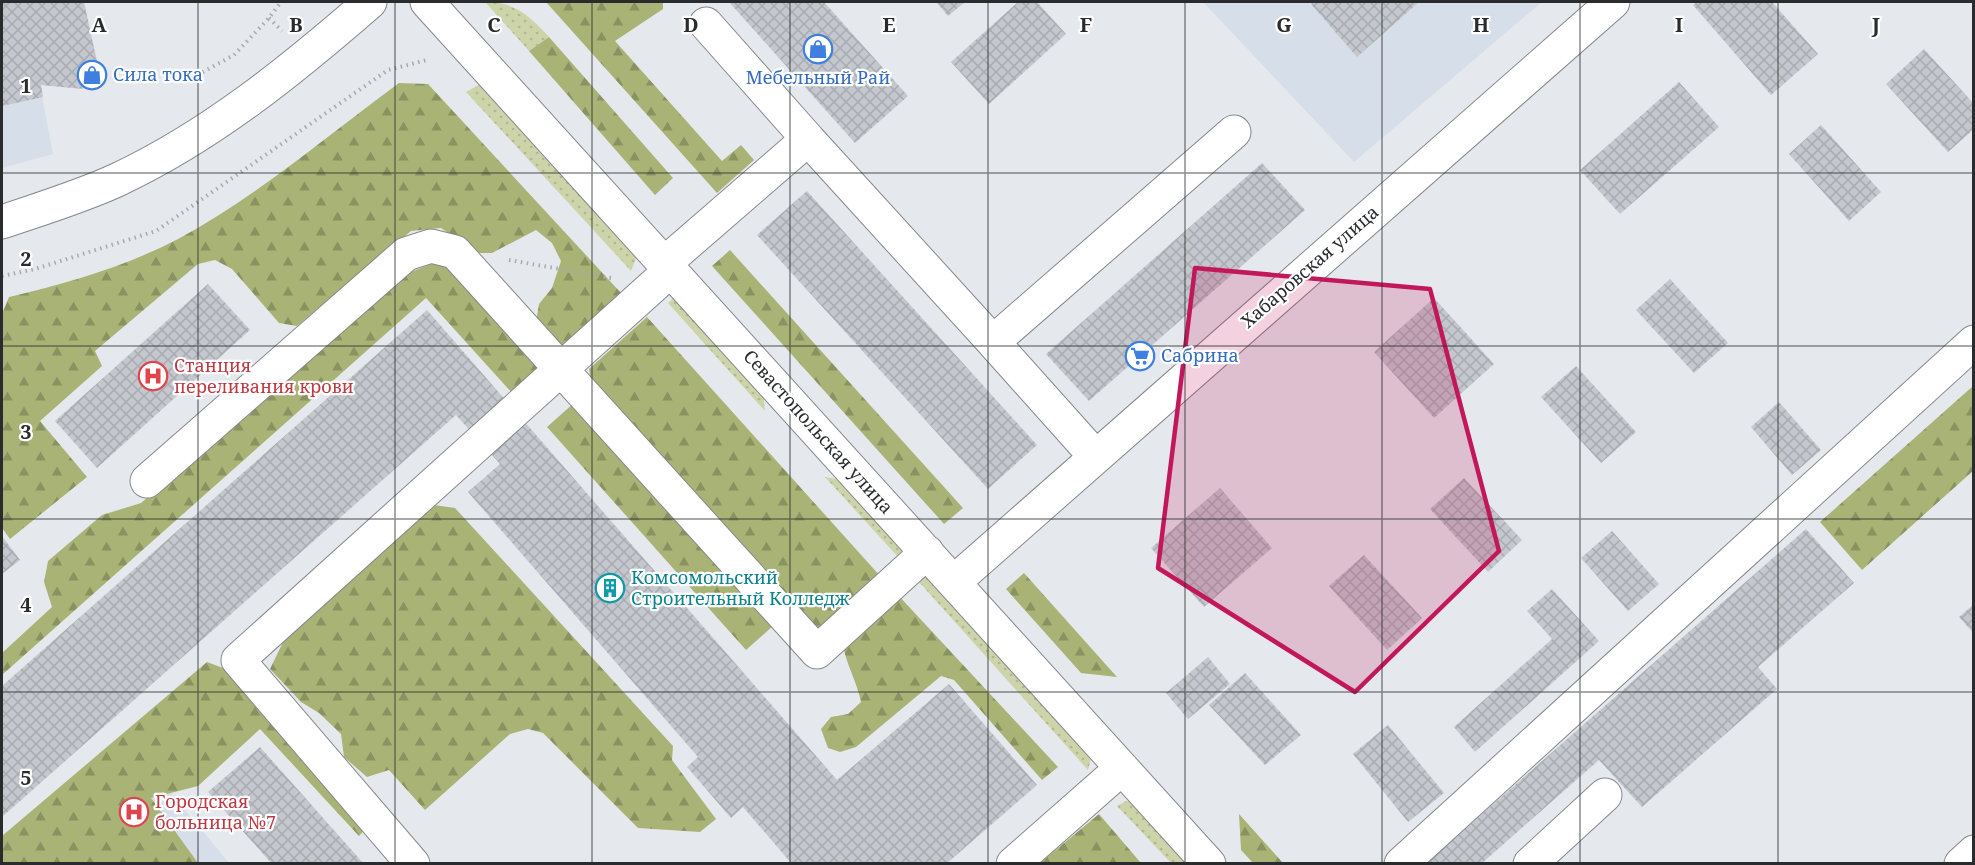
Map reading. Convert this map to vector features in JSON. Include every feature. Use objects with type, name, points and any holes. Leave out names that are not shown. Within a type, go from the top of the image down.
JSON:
[{"type":"street","points":[[2,222],[118,179],[217,123],[304,60],[370,2]]},
{"type":"street","name":"Севастопольская улица","points":[[427,2],[1209,864]]},
{"type":"street","name":"Хабаровская улица","points":[[954,582],[1614,2]]},
{"type":"street","points":[[706,24],[1095,456]]},
{"type":"street","points":[[993,342],[1234,132]]},
{"type":"street","points":[[413,864],[238,660],[561,369],[668,266],[808,139]]},
{"type":"street","points":[[147,481],[406,254],[431,246],[455,252],[817,652],[927,552]]},
{"type":"street","points":[[1401,864],[1974,342]]},
{"type":"street","points":[[1013,864],[1122,768]]},
{"type":"street","points":[[1530,864],[1605,795]]},
{"type":"street","points":[[1961,864],[1974,852]]},
{"type":"path","points":[[192,78],[234,55],[281,2]]},
{"type":"path","points":[[269,18],[287,36]]},
{"type":"path","points":[[2,276],[35,269],[156,231],[388,70],[427,60]]},
{"type":"path","points":[[455,252],[618,279]]},
{"type":"highlighted area","points":[[1195,268],[1430,289],[1499,551],[1355,692],[1158,568]]},
{"type":"shaded area","points":[[2,2],[24,2],[53,154],[2,168]]},
{"type":"shaded area","points":[[1203,2],[1542,2],[1354,162]]},
{"type":"shaded area","name":"Городская больница №7","points":[[144,760],[229,863],[19,864]]},
{"type":"green space","points":[[485,2],[513,7],[549,37],[529,51]]},
{"type":"green space","points":[[546,2],[663,2],[663,9],[615,41],[722,161],[741,145],[754,160],[717,193]]},
{"type":"green space","points":[[549,37],[673,178],[655,195],[529,51]]},
{"type":"green space","points":[[489,79],[640,248],[631,271],[466,92]]},
{"type":"green space","points":[[399,83],[428,84],[621,293],[561,349],[536,322],[539,304],[552,288],[561,261],[552,243],[536,230],[492,253],[478,253],[441,228],[411,231],[297,326],[279,323],[232,269],[215,260],[198,264],[95,351],[102,366],[40,421],[87,477],[10,539],[2,528],[2,314],[9,297],[95,273],[137,258],[178,239],[235,205]]},
{"type":"green space","points":[[730,250],[963,508],[944,524],[712,266]]},
{"type":"green space","points":[[434,263],[456,271],[542,369],[513,394],[426,298],[2,675],[2,653],[52,607],[44,582],[48,561],[102,515],[141,503],[408,273]]},
{"type":"green space","points":[[680,292],[762,384],[765,411],[668,303]]},
{"type":"green space","points":[[647,317],[881,577],[823,629],[808,625],[592,386],[589,369]]},
{"type":"green space","points":[[1973,386],[1973,471],[1862,570],[1820,522]]},
{"type":"green space","points":[[575,402],[774,625],[746,650],[547,427]]},
{"type":"green space","points":[[825,477],[854,482],[912,545],[898,557]]},
{"type":"green space","points":[[434,505],[455,508],[673,746],[672,760],[716,819],[700,832],[638,828],[543,733],[528,729],[510,734],[425,810],[389,770],[367,777],[344,757],[341,734],[319,713],[301,702],[270,669],[286,636]]},
{"type":"green space","points":[[931,572],[1088,747],[1091,759],[1088,770],[919,582]]},
{"type":"green space","points":[[1024,573],[1117,677],[1081,673],[1006,589]]},
{"type":"green space","points":[[898,595],[1058,767],[1042,780],[954,680],[941,676],[856,747],[840,752],[828,748],[821,729],[831,717],[848,714],[861,702],[843,646]]},
{"type":"green space","points":[[207,662],[231,671],[369,825],[359,836],[260,729],[198,786],[151,798],[198,863],[2,863],[2,836]]},
{"type":"green space","points":[[1126,801],[1137,802],[1192,863],[1171,863],[1117,806]]},
{"type":"green space","points":[[1099,814],[1141,863],[1040,863]]},
{"type":"green space","points":[[1239,814],[1283,863],[1253,863],[1241,850]]},
{"type":"building","points":[[2,2],[84,2],[98,66],[83,89],[41,85],[43,97],[2,106]]},
{"type":"building","name":"Мебельный Рай","points":[[729,2],[824,2],[908,96],[855,143]]},
{"type":"building","points":[[936,2],[965,2],[948,16]]},
{"type":"building","points":[[1018,2],[1037,2],[1066,34],[989,104],[951,62]]},
{"type":"building","points":[[1314,2],[1419,2],[1357,57],[1311,4]]},
{"type":"building","points":[[1697,2],[1772,2],[1818,54],[1771,95],[1693,5]]},
{"type":"building","points":[[1924,49],[1974,104],[1974,129],[1948,152],[1886,84]]},
{"type":"building","points":[[1679,82],[1719,127],[1620,214],[1580,170]]},
{"type":"building","points":[[1821,125],[1881,192],[1849,221],[1789,154]]},
{"type":"building","points":[[1262,163],[1305,210],[1089,401],[1046,354]]},
{"type":"building","points":[[807,191],[1037,445],[988,489],[757,235]]},
{"type":"building","points":[[1670,279],[1728,343],[1694,373],[1636,310]]},
{"type":"building","name":"Станция переливания крови","points":[[208,284],[250,330],[97,468],[55,421]]},
{"type":"building","points":[[1434,298],[1494,364],[1434,418],[1374,352]]},
{"type":"building","points":[[427,310],[837,780],[949,684],[1037,785],[946,864],[792,864],[743,807],[731,818],[687,767],[698,757],[468,492],[500,464],[456,415],[2,817],[2,686]]},
{"type":"building","points":[[1576,366],[1636,432],[1601,463],[1541,397]]},
{"type":"building","points":[[1779,402],[1821,450],[1792,475],[1751,427]]},
{"type":"building","points":[[1464,478],[1522,540],[1488,572],[1430,509]]},
{"type":"building","points":[[1220,488],[1272,548],[1204,607],[1151,548]]},
{"type":"building","points":[[1806,529],[1854,583],[1758,667],[1777,689],[1642,807],[1599,760],[1481,864],[1425,864]]},
{"type":"building","points":[[1612,531],[1659,584],[1628,611],[1581,558]]},
{"type":"building","points":[[2,536],[20,560],[2,574]]},
{"type":"building","points":[[1364,555],[1422,618],[1387,650],[1329,586]]},
{"type":"building","points":[[1552,589],[1599,641],[1475,752],[1454,727],[1552,639],[1527,611]]},
{"type":"building","points":[[1974,604],[1974,634],[1959,617]]},
{"type":"building","points":[[1208,657],[1230,684],[1188,719],[1166,693]]},
{"type":"building","points":[[1245,673],[1301,735],[1265,765],[1209,705]]},
{"type":"building","points":[[1388,725],[1444,793],[1408,822],[1353,754]]},
{"type":"building","points":[[260,747],[364,864],[272,864],[208,792]]},
{"type":"place","name":"Мебельный Рай","points":[[818,49]]},
{"type":"place","name":"Сила тока","points":[[92,75]]},
{"type":"place","name":"Сабрина","points":[[1140,356]]},
{"type":"place","name":"Станция переливания крови","points":[[153,376]]},
{"type":"place","name":"Комсомольский Строительный Колледж","points":[[610,588]]},
{"type":"place","name":"Городская больница №7","points":[[134,812]]}]
